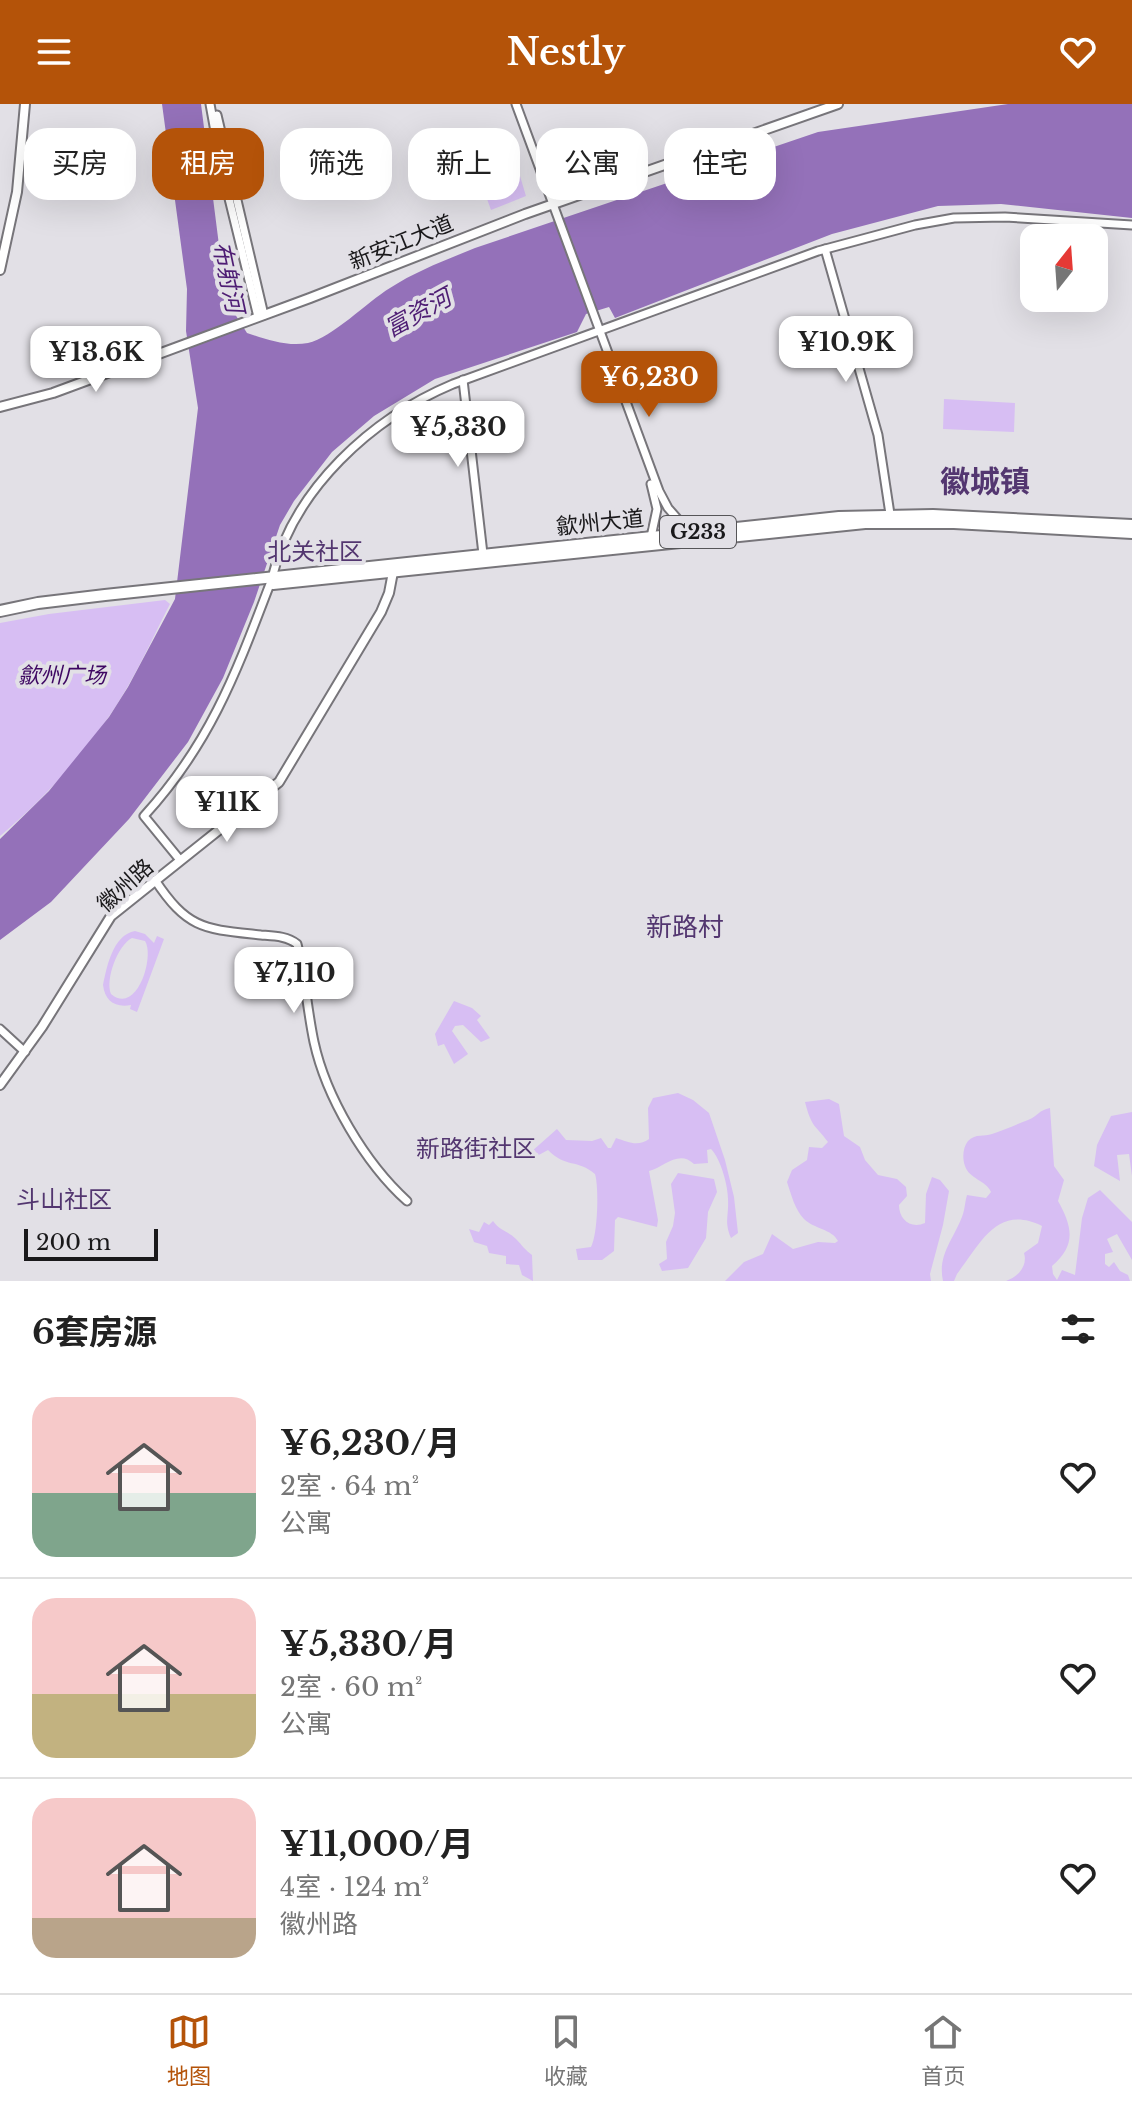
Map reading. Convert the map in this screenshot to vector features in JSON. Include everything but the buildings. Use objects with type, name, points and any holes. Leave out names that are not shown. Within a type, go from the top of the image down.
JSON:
[{"type":"highway","name":"歙州大道","points":[[268,581],[483,554],[827,518],[890,514],[956,515],[1132,525]]},
{"type":"highway","name":"歙州大道","points":[[268,581],[393,572],[865,523],[932,522],[1132,533]]},
{"type":"highway","name":"G233","points":[[0,613],[38,603],[268,581]]},
{"type":"main road","points":[[0,248],[14,176],[23,104]]},
{"type":"main road","points":[[0,270],[17,192],[23,104]]},
{"type":"main road","name":"新安江大道","points":[[0,404],[53,393],[818,104]]},
{"type":"main road","name":"新安江大道","points":[[551,205],[838,104]]},
{"type":"main road","name":"徽州路","points":[[0,1085],[25,1052],[108,920],[180,860],[270,792],[283,777],[381,612],[393,572]]},
{"type":"street","points":[[212,104],[257,315]]},
{"type":"street","points":[[514,104],[652,485],[657,509],[651,537]]},
{"type":"street","points":[[180,860],[144,816],[187,761],[222,705],[288,533],[338,463],[393,416],[463,380],[825,249],[915,225],[963,218],[1049,218],[1132,225]]},
{"type":"street","points":[[825,249],[878,436],[890,514]]},
{"type":"street","points":[[598,332],[659,491],[668,508],[689,532]]},
{"type":"street","points":[[463,380],[483,554]]},
{"type":"street","points":[[155,880],[177,909],[192,922],[215,929],[287,938],[296,942],[313,1038],[328,1087],[375,1166],[407,1201]]},
{"type":"street","points":[[0,1029],[25,1052]]},
{"type":"green space","points":[[520,176],[526,196],[520,198]]},
{"type":"green space","points":[[487,200],[516,200],[491,210]]},
{"type":"green space","points":[[944,399],[1015,403],[1014,432],[943,429]]},
{"type":"green space","name":"歙州广场","points":[[165,600],[170,604],[115,707],[54,785],[0,836],[0,623]]},
{"type":"green space","points":[[135,931],[145,934],[154,943],[157,936],[164,939],[137,1012],[130,1009],[131,1005],[112,1002],[103,985],[112,952],[127,934]],"holes":[[[132,938],[145,941],[148,959],[142,981],[129,997],[120,999],[111,994],[110,988],[111,972],[118,955]]]},
{"type":"green space","points":[[454,1001],[472,1008],[481,1016],[477,1020],[490,1038],[481,1042],[463,1025],[455,1026],[452,1031],[468,1054],[454,1064],[444,1044],[438,1046],[435,1034]]},
{"type":"green space","points":[[678,1093],[709,1113],[734,1197],[738,1233],[731,1238],[727,1223],[725,1180],[711,1149],[707,1150],[708,1163],[694,1164],[683,1158],[649,1171],[657,1227],[618,1217],[615,1220],[614,1251],[602,1260],[578,1260],[576,1249],[591,1247],[595,1232],[595,1174],[583,1166],[554,1156],[548,1150],[535,1157],[531,1152],[557,1129],[566,1140],[592,1141],[601,1138],[608,1148],[616,1138],[641,1143],[649,1139],[648,1108],[653,1098]]},
{"type":"green space","points":[[829,1099],[839,1104],[844,1136],[860,1147],[865,1160],[878,1175],[897,1179],[906,1187],[907,1196],[899,1205],[901,1215],[907,1222],[915,1225],[925,1223],[926,1194],[932,1177],[940,1180],[949,1191],[931,1281],[725,1281],[744,1262],[763,1254],[772,1234],[793,1249],[818,1242],[838,1241],[832,1234],[804,1219],[787,1182],[792,1170],[807,1160],[809,1147],[822,1148],[828,1142],[812,1122],[805,1102]]},
{"type":"green space","points":[[1050,1108],[1054,1166],[1064,1180],[1058,1201],[1070,1235],[1065,1250],[1052,1266],[1053,1274],[1057,1280],[1062,1270],[1075,1275],[1082,1218],[1088,1198],[1100,1190],[1132,1222],[1132,1260],[1117,1234],[1107,1239],[1113,1252],[1105,1254],[1105,1264],[1109,1267],[1114,1262],[1130,1281],[1006,1281],[1021,1270],[1025,1262],[1024,1253],[1038,1243],[1042,1226],[1026,1220],[1013,1220],[1002,1223],[983,1239],[954,1281],[943,1281],[942,1263],[963,1214],[967,1195],[986,1198],[991,1192],[967,1170],[963,1156],[966,1143],[974,1137],[989,1135],[1028,1120]]},
{"type":"green space","points":[[1132,1112],[1132,1176],[1129,1154],[1117,1155],[1120,1181],[1094,1166],[1097,1145],[1111,1116]]},
{"type":"green space","points":[[678,1173],[714,1179],[717,1192],[708,1212],[706,1238],[688,1268],[662,1271],[659,1264],[667,1259],[666,1242],[675,1213],[671,1184]]},
{"type":"green space","points":[[493,1221],[532,1255],[533,1281],[522,1275],[519,1265],[506,1264],[506,1256],[489,1253],[487,1246],[474,1242],[469,1229],[479,1232],[484,1222],[489,1225]]},
{"type":"water","points":[[162,104],[201,104],[204,128],[165,128]]},
{"type":"water","name":"富资河","points":[[1008,104],[1132,104],[1132,218],[1001,204],[938,206],[832,234],[615,318],[609,307],[586,314],[577,332],[435,379],[374,416],[332,452],[294,501],[280,525],[254,602],[223,678],[188,742],[129,819],[51,902],[0,940],[0,839],[49,791],[109,717],[175,599],[198,408],[186,331],[187,289],[175,200],[213,200],[226,300],[247,333],[300,344],[317,340],[381,294],[431,266],[617,200],[648,200],[648,189],[664,184],[664,200],[776,200],[776,146],[818,132]]},
{"type":"district","name":"徽城镇","points":[[985,482]]},
{"type":"district","name":"北关社区","points":[[315,552]]},
{"type":"district","name":"新路村","points":[[685,927]]},
{"type":"district","name":"新路街社区","points":[[476,1149]]},
{"type":"district","name":"斗山社区","points":[[64,1200]]},
{"type":"water label","name":"布射河","points":[[228,277]]}]
